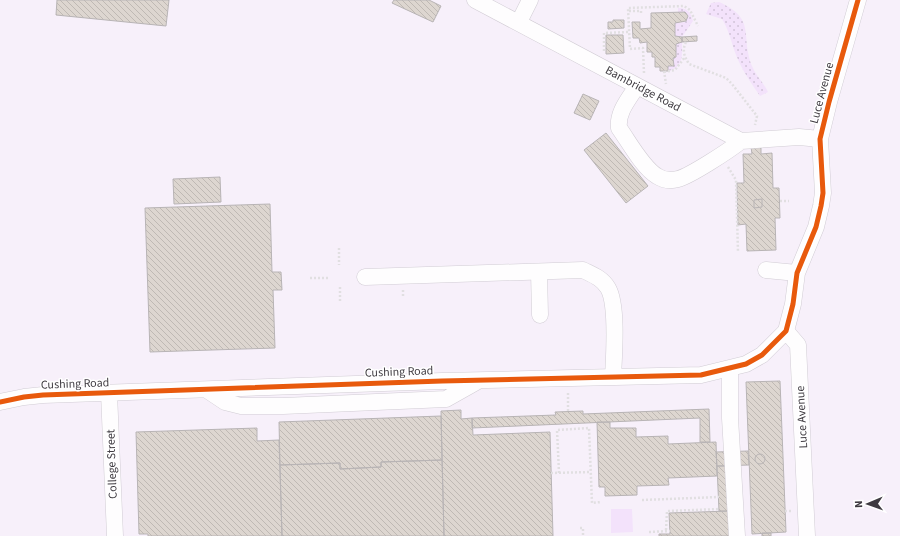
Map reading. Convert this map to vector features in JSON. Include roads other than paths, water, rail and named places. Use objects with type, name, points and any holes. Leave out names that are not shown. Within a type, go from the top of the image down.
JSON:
[{"type":"street","name":"Bambridge Road","points":[[475,0],[641,83],[741,141]]},
{"type":"street","points":[[519,22],[530,0]]},
{"type":"street","name":"Luce Avenue","points":[[807,536],[798,345],[786,331],[793,304],[797,274],[816,227],[822,206],[823,193],[820,139],[858,0]]},
{"type":"street","points":[[641,83],[622,111],[618,121],[620,128],[649,170],[657,177],[667,180],[679,179],[731,149],[741,141],[799,137],[820,139]]},
{"type":"street","points":[[365,276],[583,270],[599,278],[608,288],[614,314],[613,377]]},
{"type":"street","points":[[766,270],[797,274]]},
{"type":"street","points":[[539,272],[540,315]]},
{"type":"street","name":"Cushing Road","points":[[0,402],[24,397],[109,393],[480,379],[701,375],[746,364],[762,355],[786,331]]},
{"type":"street","points":[[730,369],[730,418],[737,536]]},
{"type":"street","name":"College Street","points":[[109,393],[115,536]]}]
